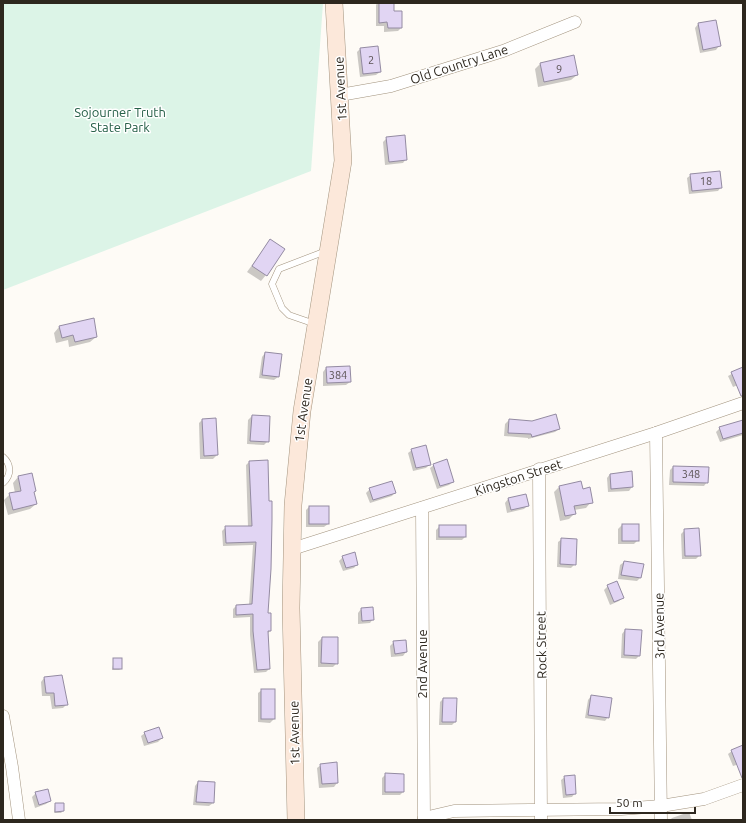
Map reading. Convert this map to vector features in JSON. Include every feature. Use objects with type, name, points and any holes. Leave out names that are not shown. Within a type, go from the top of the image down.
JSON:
[{"type":"street","name":"1st Avenue","points":[[296,820],[292,549],[293,505],[302,411],[330,249],[343,161],[334,3]]},
{"type":"street","name":"Old Country Lane","points":[[340,95],[391,86],[503,51],[575,22]]},
{"type":"street","name":"Kingston Street","points":[[292,549],[539,469],[656,433],[743,403]]},
{"type":"street","name":"3rd Avenue","points":[[656,433],[661,820]]},
{"type":"street","name":"Rock Street","points":[[539,469],[541,815]]},
{"type":"street","name":"2nd Avenue","points":[[422,508],[424,819]]},
{"type":"street","points":[[3,716],[12,766],[19,820]]},
{"type":"street","points":[[424,819],[454,811],[541,815],[661,806],[704,799],[743,785]]},
{"type":"lane","points":[[317,325],[289,315],[282,308],[272,284],[279,269],[330,249]]},
{"type":"lane","points":[[3,457],[9,466],[10,471],[3,483]]},
{"type":"green space","name":"Sojourner Truth State Park","points":[[3,3],[323,3],[311,171],[3,290]]},
{"type":"building","points":[[379,3],[394,3],[394,11],[402,11],[402,28],[388,28],[387,22],[379,23]]},
{"type":"building","points":[[716,20],[721,46],[703,50],[698,23]]},
{"type":"building","points":[[378,46],[381,72],[363,74],[360,48]]},
{"type":"building","points":[[574,55],[578,75],[544,82],[540,63]]},
{"type":"building","points":[[405,135],[407,160],[389,162],[386,137]]},
{"type":"building","points":[[720,171],[722,188],[692,191],[690,174]]},
{"type":"building","points":[[270,239],[285,249],[267,276],[252,266]]},
{"type":"building","points":[[94,318],[97,337],[75,342],[73,335],[62,338],[59,326]]},
{"type":"building","points":[[265,352],[282,354],[279,377],[262,375]]},
{"type":"building","points":[[350,366],[351,382],[327,383],[326,367]]},
{"type":"building","points":[[743,367],[743,396],[741,396],[731,372]]},
{"type":"building","points":[[556,414],[560,429],[532,437],[531,434],[508,433],[509,419],[532,421]]},
{"type":"building","points":[[252,415],[270,416],[269,442],[250,441]]},
{"type":"building","points":[[216,418],[218,455],[204,456],[202,419]]},
{"type":"building","points":[[743,420],[743,433],[723,439],[719,427]]},
{"type":"building","points":[[426,445],[431,465],[416,468],[411,449]]},
{"type":"building","points":[[447,459],[454,482],[440,486],[433,464]]},
{"type":"building","points":[[268,460],[269,501],[272,501],[271,569],[268,613],[271,613],[271,631],[268,631],[270,669],[257,670],[253,631],[253,614],[236,615],[236,605],[252,604],[256,542],[226,543],[225,526],[252,526],[249,461]]},
{"type":"building","points":[[673,466],[709,467],[708,483],[673,482]]},
{"type":"building","points":[[632,471],[633,487],[611,489],[610,474]]},
{"type":"building","points":[[32,473],[37,504],[13,510],[9,493],[21,491],[18,476]]},
{"type":"building","points":[[392,481],[396,493],[373,500],[369,488]]},
{"type":"building","points":[[581,481],[583,489],[590,487],[593,503],[574,506],[576,514],[565,516],[559,486]]},
{"type":"building","points":[[526,494],[529,506],[511,510],[508,498]]},
{"type":"building","points":[[309,506],[329,506],[329,524],[309,524]]},
{"type":"building","points":[[622,524],[639,524],[639,541],[622,541]]},
{"type":"building","points":[[439,525],[466,525],[466,537],[439,537]]},
{"type":"building","points":[[699,528],[701,556],[685,556],[684,529]]},
{"type":"building","points":[[561,538],[577,539],[576,565],[560,564]]},
{"type":"building","points":[[355,552],[358,565],[346,568],[342,556]]},
{"type":"building","points":[[624,561],[644,564],[641,578],[621,575]]},
{"type":"building","points":[[617,581],[624,598],[614,602],[607,585]]},
{"type":"building","points":[[373,607],[374,620],[362,621],[361,608]]},
{"type":"building","points":[[625,629],[642,630],[640,656],[624,655]]},
{"type":"building","points":[[322,637],[338,637],[338,664],[321,663]]},
{"type":"building","points":[[406,640],[407,652],[395,654],[393,641]]},
{"type":"building","points":[[113,658],[122,658],[122,669],[113,669]]},
{"type":"building","points":[[62,675],[68,705],[55,706],[54,693],[46,693],[44,677]]},
{"type":"building","points":[[261,689],[275,689],[275,719],[261,719]]},
{"type":"building","points":[[591,695],[612,698],[609,718],[588,715]]},
{"type":"building","points":[[443,698],[457,698],[456,722],[442,722]]},
{"type":"building","points":[[159,727],[163,738],[148,743],[144,732]]},
{"type":"building","points":[[743,745],[743,778],[742,778],[731,750]]},
{"type":"building","points":[[337,762],[338,783],[322,784],[320,764]]},
{"type":"building","points":[[385,773],[404,774],[404,792],[385,792]]},
{"type":"building","points":[[575,775],[576,794],[566,795],[564,776]]},
{"type":"building","points":[[198,781],[215,782],[214,803],[196,802]]},
{"type":"building","points":[[48,789],[51,801],[39,805],[35,792]]},
{"type":"building","points":[[55,803],[64,803],[64,811],[55,812]]}]
